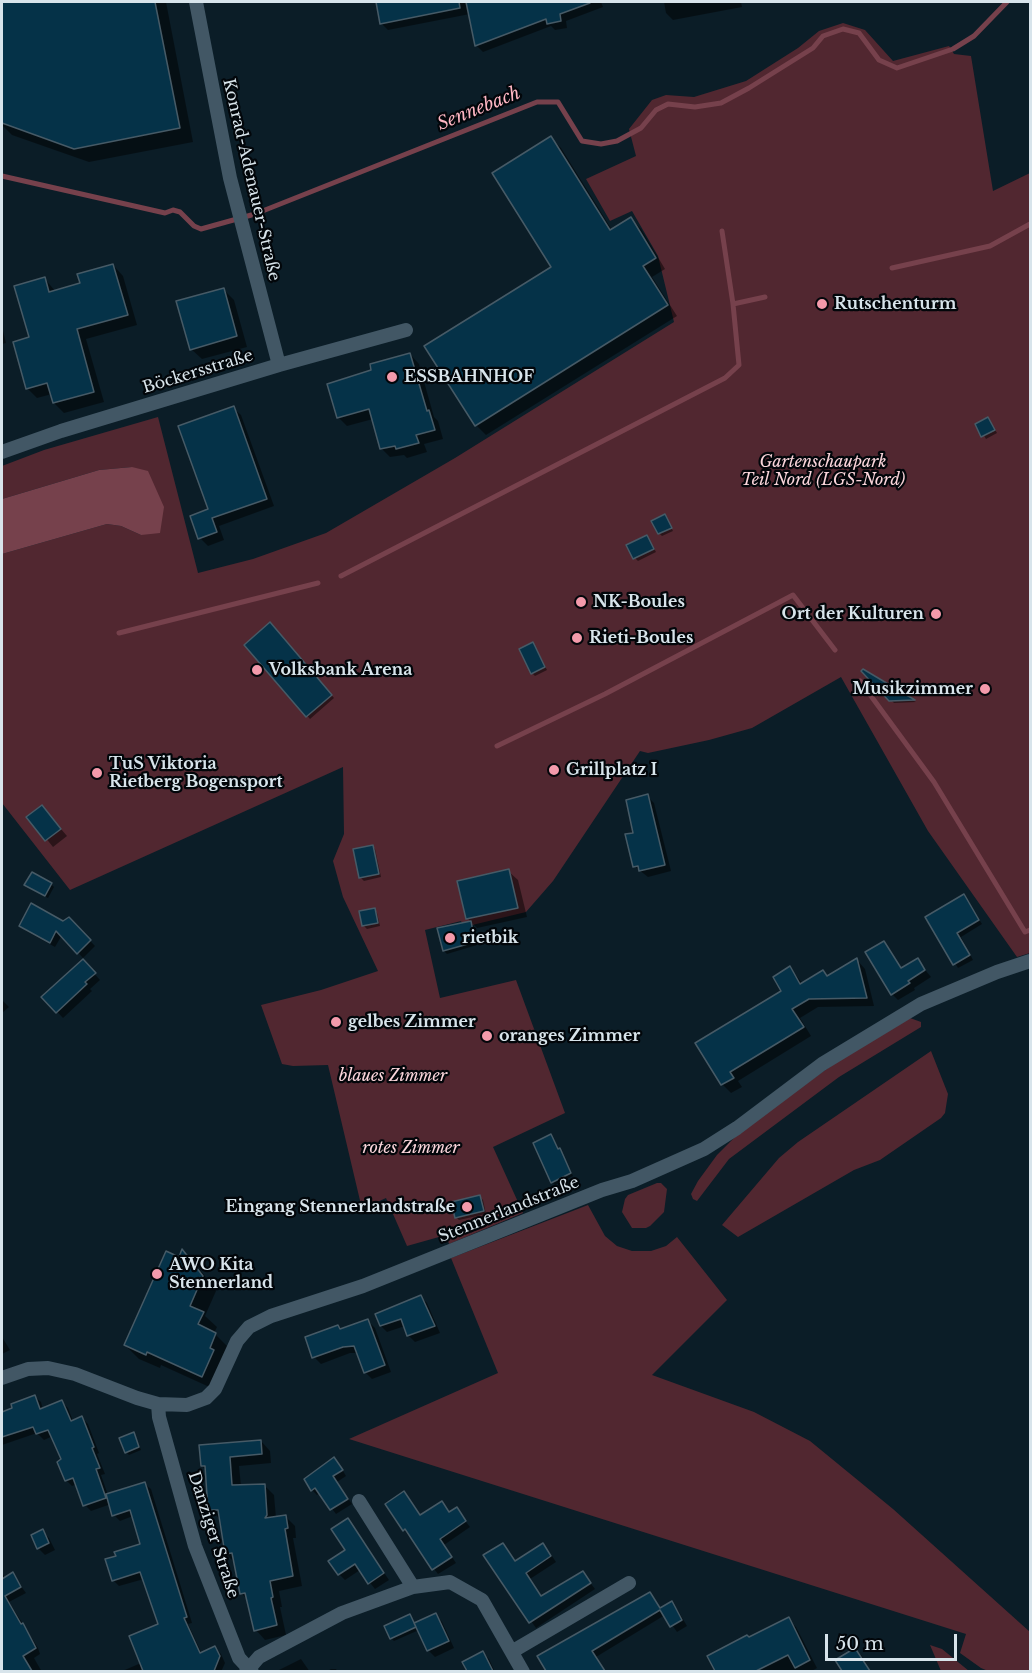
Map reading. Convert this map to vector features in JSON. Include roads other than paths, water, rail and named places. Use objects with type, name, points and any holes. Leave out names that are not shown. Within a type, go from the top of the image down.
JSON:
[{"type":"street","name":"Konrad-Adenauer-Straße","points":[[196,2],[230,178],[279,365]]},
{"type":"street","name":"Böckersstraße","points":[[2,452],[61,431],[279,365],[406,330]]},
{"type":"street","name":"Stennerlandstraße","points":[[2,1378],[28,1369],[48,1368],[75,1374],[158,1404],[188,1405],[206,1398],[215,1389],[237,1341],[249,1327],[271,1316],[363,1286],[602,1190],[632,1181],[704,1149],[737,1128],[822,1064],[921,1004],[997,972],[1030,962]]},
{"type":"street","name":"Danziger Straße","points":[[158,1404],[159,1417],[195,1546],[239,1658],[249,1670]]},
{"type":"street","points":[[359,1501],[413,1587]]},
{"type":"street","points":[[249,1670],[259,1657],[342,1613],[413,1587],[450,1582],[482,1600],[524,1671]]},
{"type":"street","points":[[513,1651],[629,1583]]},
{"type":"waterway","name":"Sennebach","points":[[2,176],[165,213],[173,210],[180,212],[194,226],[201,229],[255,214],[537,102],[558,102],[582,141],[601,144],[617,141],[641,128],[656,110],[668,104],[695,107],[721,103],[813,48],[823,36],[843,29],[859,33],[879,60],[897,68],[953,49],[974,36],[1007,2]]},
{"type":"waterway","points":[[892,268],[990,246],[1030,224]]},
{"type":"waterway","points":[[722,231],[733,304]]},
{"type":"waterway","points":[[341,576],[725,378],[739,365],[733,304],[765,297]]},
{"type":"waterway","points":[[119,633],[318,583]]},
{"type":"waterway","points":[[497,746],[605,694],[793,595],[835,650]]},
{"type":"waterway","points":[[860,681],[934,782],[1025,932],[1030,930]]},
{"type":"place","name":"Rutschenturm","points":[[822,304]]},
{"type":"place","name":"ESSBAHNHOF","points":[[392,377]]},
{"type":"place","name":"NK-Boules","points":[[581,602]]},
{"type":"place","name":"Ort der Kulturen","points":[[936,614]]},
{"type":"place","name":"Rieti-Boules","points":[[577,638]]},
{"type":"place","name":"Volksbank Arena","points":[[257,670]]},
{"type":"place","name":"Musikzimmer","points":[[985,689]]},
{"type":"place","name":"Grillplatz I","points":[[554,770]]},
{"type":"place","name":"TuS Viktoria Rietberg Bogensport","points":[[97,773]]},
{"type":"place","name":"rietbik","points":[[450,938]]},
{"type":"place","name":"gelbes Zimmer","points":[[336,1022]]},
{"type":"place","name":"oranges Zimmer","points":[[487,1036]]},
{"type":"place","name":"Eingang Stennerlandstraße","points":[[467,1207]]},
{"type":"place","name":"AWO Kita Stennerland","points":[[157,1274]]},
{"type":"park label","name":"Gartenschaupark Teil Nord (LGS-Nord)","points":[[823,471]]},
{"type":"park label","name":"blaues Zimmer","points":[[393,1076]]},
{"type":"park label","name":"rotes Zimmer","points":[[411,1148]]}]
